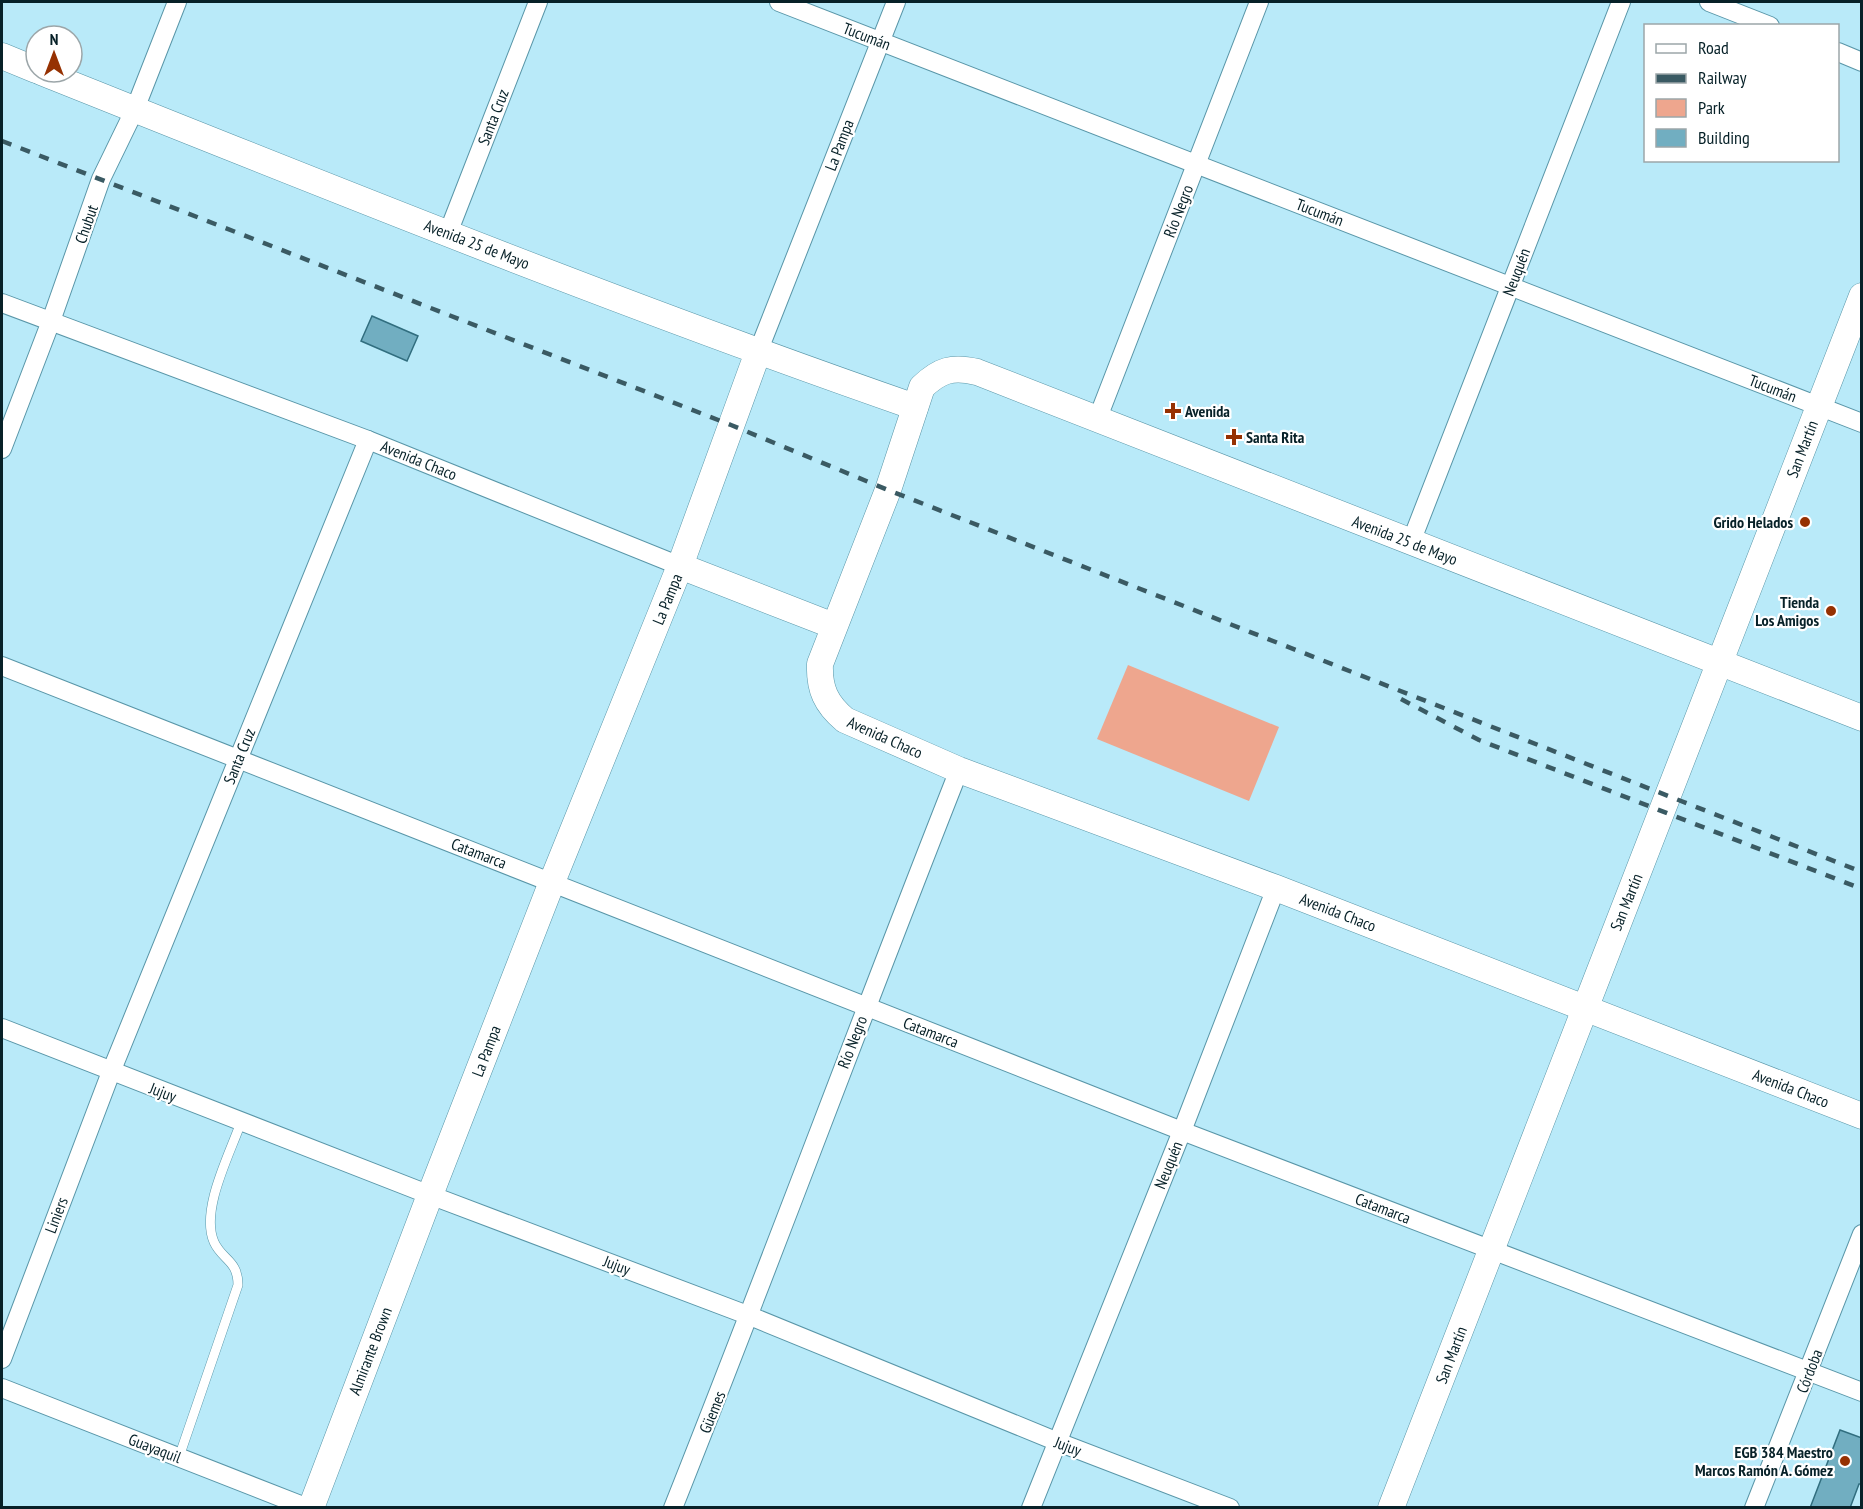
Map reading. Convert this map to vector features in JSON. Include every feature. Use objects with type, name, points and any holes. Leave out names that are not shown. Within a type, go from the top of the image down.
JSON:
[{"type":"street","name":"Chubut","points":[[2,449],[51,321],[101,179],[135,109],[177,2]]},
{"type":"street","name":"Santa Cruz","points":[[448,233],[538,2]]},
{"type":"street","name":"Tucumán","points":[[779,2],[1862,423]]},
{"type":"street","name":"La Pampa","points":[[430,1195],[552,882],[680,566],[758,352],[896,2]]},
{"type":"street","name":"Río Negro","points":[[1097,420],[1259,2]]},
{"type":"street","name":"Neuquén","points":[[1411,542],[1621,2]]},
{"type":"street","points":[[1709,2],[1765,24]]},
{"type":"street","points":[[1839,52],[1862,62]]},
{"type":"street","points":[[2,56],[24,65]]},
{"type":"street","name":"Avenida 25 de Mayo","points":[[71,84],[448,233],[758,352],[915,407],[922,387],[933,377],[947,370],[962,368],[977,372],[1862,718]]},
{"type":"street","name":"San Martín","points":[[1391,1508],[1862,296]]},
{"type":"street","name":"Avenida Chaco","points":[[2,303],[368,440],[834,626],[820,664],[819,680],[824,696],[832,709],[845,720],[959,770],[1276,888],[1862,1116]]},
{"type":"street","points":[[834,626],[888,490],[915,407]]},
{"type":"street","name":"Santa Cruz","points":[[111,1071],[368,440]]},
{"type":"street","name":"Catamarca","points":[[2,666],[1182,1131],[1862,1392]]},
{"type":"street","name":"Río Negro","points":[[750,1316],[866,1006],[959,770]]},
{"type":"street","name":"Neuquén","points":[[1031,1508],[1182,1131],[1276,888]]},
{"type":"street","name":"Jujuy","points":[[2,1028],[430,1195],[750,1316],[1058,1442],[1230,1508]]},
{"type":"street","name":"Liniers","points":[[2,1359],[111,1071]]},
{"type":"street","name":"Almirante Brown","points":[[309,1508],[430,1195]]},
{"type":"street","name":"Córdoba","points":[[1754,1508],[1862,1234]]},
{"type":"street","name":"Güemes","points":[[673,1508],[750,1316]]},
{"type":"street","name":"Guayaquil","points":[[2,1388],[309,1508]]},
{"type":"lane","points":[[179,1457],[238,1285],[238,1274],[233,1264],[215,1245],[210,1230],[210,1207],[241,1122]]},
{"type":"green space","points":[[1128,665],[1279,727],[1249,801],[1097,739]]},
{"type":"building","points":[[372,316],[418,336],[407,361],[361,341]]},
{"type":"building","name":"EGB 384 Maestro Marcos Ramón A. Gómez","points":[[1840,1430],[1862,1438],[1862,1484],[1859,1484],[1850,1508],[1810,1508]]},
{"type":"railway","points":[[2,141],[731,425],[888,490],[1862,872]]},
{"type":"railway","points":[[1401,699],[1479,740],[1862,889]]},
{"type":"place","name":"Avenida","points":[[1173,411]]},
{"type":"place","name":"Santa Rita","points":[[1234,437]]},
{"type":"place","name":"Grido Helados","points":[[1805,522]]},
{"type":"place","name":"Tienda Los Amigos","points":[[1831,611]]},
{"type":"place","name":"EGB 384 Maestro Marcos Ramón A. Gómez","points":[[1845,1461]]}]
